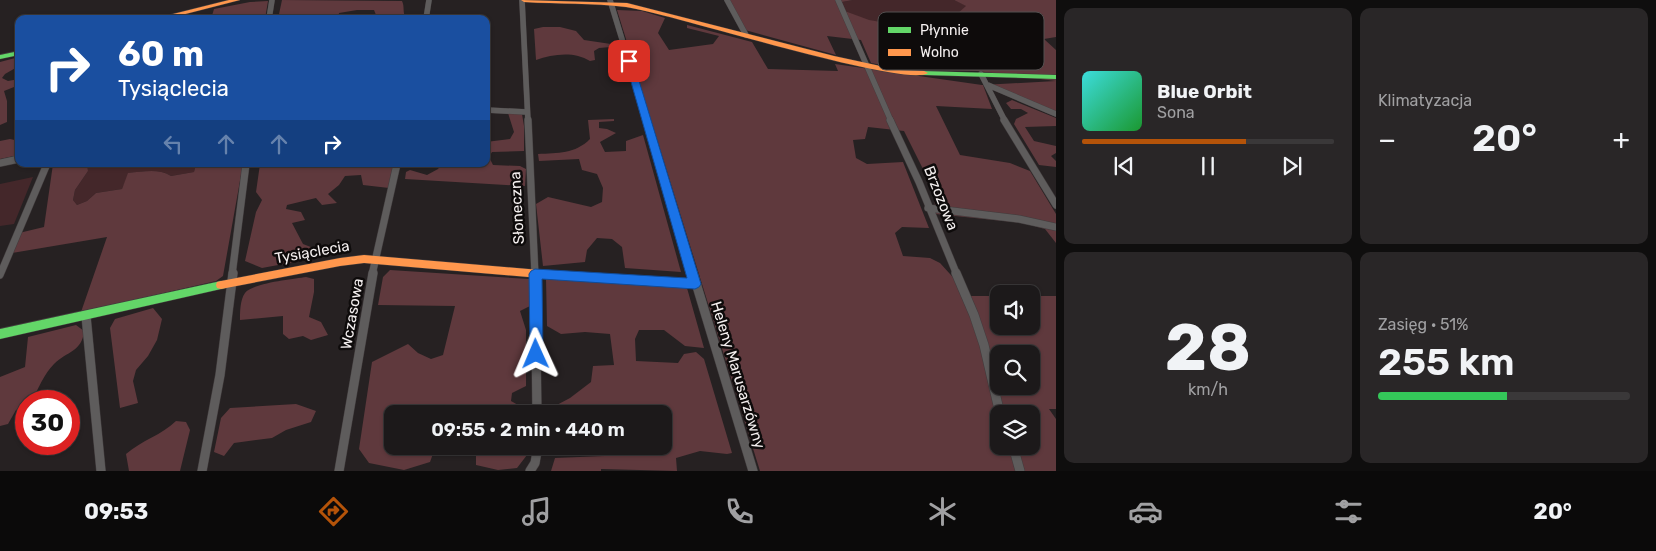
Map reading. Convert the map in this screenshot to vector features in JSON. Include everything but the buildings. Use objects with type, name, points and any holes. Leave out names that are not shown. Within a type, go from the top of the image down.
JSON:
[{"type":"street","points":[[173,15],[237,0]]},
{"type":"street","points":[[270,15],[272,0]]},
{"type":"street","points":[[427,15],[430,0]]},
{"type":"street","points":[[523,0],[610,1],[645,8],[878,68]]},
{"type":"street","name":"Słoneczna","points":[[523,0],[526,112],[535,274],[537,405]]},
{"type":"street","points":[[727,0],[746,35]]},
{"type":"street","name":"Brzozowa","points":[[838,0],[919,182],[928,208],[974,315],[984,345],[998,405]]},
{"type":"street","name":"Heleny Marusarzówny","points":[[610,1],[753,471]]},
{"type":"street","points":[[0,57],[15,54]]},
{"type":"street","points":[[888,70],[899,72],[1053,77]]},
{"type":"street","points":[[981,74],[988,85],[995,104],[1056,206]]},
{"type":"street","points":[[988,85],[1056,114]]},
{"type":"street","points":[[490,110],[526,112]]},
{"type":"street","points":[[0,163],[15,160]]},
{"type":"street","points":[[0,275],[46,167]]},
{"type":"street","points":[[202,471],[220,375],[246,167]]},
{"type":"street","name":"Wczasowa","points":[[339,471],[375,259],[397,167]]},
{"type":"street","points":[[928,208],[1019,219],[1056,227]]},
{"type":"street","name":"Tysiąclecia","points":[[0,334],[230,282],[346,260],[375,259],[389,262],[535,274],[695,284]]},
{"type":"street","points":[[86,316],[102,471]]},
{"type":"street","points":[[530,471],[535,463],[536,455]]},
{"type":"street","points":[[1016,455],[1020,471]]},
{"type":"shaded area","points":[[282,0],[402,1],[404,15],[376,15],[374,10],[357,10],[339,13],[339,15],[279,15]]},
{"type":"shaded area","points":[[729,0],[853,0],[842,2],[845,11],[878,22],[878,64],[871,63],[861,40],[827,36],[836,55],[745,30]]},
{"type":"shaded area","points":[[853,0],[954,0],[967,6],[959,12],[878,12],[878,22],[869,21],[845,11],[842,2]]},
{"type":"shaded area","points":[[954,0],[1056,0],[1056,37],[1044,39],[1044,12],[959,12],[966,6]]},
{"type":"shaded area","points":[[268,1],[266,15],[212,15],[214,9],[250,2]]},
{"type":"shaded area","points":[[617,10],[642,11],[665,18],[658,33],[669,50],[713,44],[719,36],[687,28],[687,25],[752,42],[768,69],[838,71],[835,64],[982,85],[1056,81],[1056,116],[983,85],[992,109],[936,106],[960,155],[1010,163],[1030,171],[1056,214],[1056,243],[1045,229],[1023,223],[936,214],[933,189],[904,131],[868,127],[865,139],[853,140],[856,158],[867,164],[903,162],[929,228],[902,227],[895,233],[903,256],[930,258],[940,263],[970,296],[990,296],[990,335],[1040,335],[1040,296],[1056,296],[1056,409],[1049,409],[1056,419],[1056,471],[760,471]]},
{"type":"shaded area","points":[[560,27],[576,31],[584,40],[611,44],[611,47],[599,48],[594,51],[595,60],[590,61],[577,56],[563,54],[536,60],[534,29]]},
{"type":"shaded area","points":[[1044,39],[1056,50],[1056,81],[977,71],[940,70],[1044,70]]},
{"type":"shaded area","points":[[15,58],[15,68],[2,78],[8,81],[15,80],[15,87],[4,91],[7,101],[7,122],[0,125],[0,62]]},
{"type":"shaded area","points":[[1012,100],[1056,118],[1056,126],[1025,127],[1034,141],[1056,146],[1056,153],[1051,156],[1056,161],[1056,167],[1039,165],[1014,124],[1016,119],[1028,113],[1021,109],[1011,109],[1006,103]]},
{"type":"shaded area","points":[[508,113],[522,114],[524,151],[492,152],[490,155],[490,142],[510,139],[514,132]]},
{"type":"shaded area","points":[[614,119],[614,121],[599,122],[599,128],[616,133],[600,142],[605,152],[626,151],[626,141],[643,135],[681,272],[625,268],[622,247],[612,239],[597,238],[587,250],[585,262],[543,266],[536,204],[548,197],[591,207],[602,202],[603,188],[597,174],[582,170],[579,159],[539,161],[538,154],[566,152],[578,148],[590,139],[588,120]]},
{"type":"shaded area","points":[[15,140],[15,156],[0,159],[0,141]]},
{"type":"shaded area","points":[[490,159],[493,165],[520,166],[526,169],[525,186],[405,179],[406,172],[410,170],[427,175],[440,167],[490,167]]},
{"type":"shaded area","points":[[53,167],[87,167],[88,171],[75,190],[73,200],[77,205],[87,201],[96,193],[122,189],[128,173],[156,171],[171,176],[194,172],[195,167],[242,167],[223,276],[216,281],[81,312],[107,237],[12,253],[19,233],[44,227]]},
{"type":"shaded area","points":[[87,167],[195,167],[194,172],[171,176],[156,171],[129,173],[122,189],[96,193],[87,201],[77,205],[73,200],[75,190],[88,171]]},
{"type":"shaded area","points":[[260,167],[393,167],[389,188],[363,185],[361,175],[345,176],[339,185],[328,194],[337,203],[322,205],[316,198],[287,205],[286,209],[301,212],[305,220],[292,223],[303,244],[321,251],[316,258],[262,268],[245,261],[256,212],[262,200],[256,192]]},
{"type":"shaded area","points":[[33,177],[14,224],[0,226],[0,184]]},
{"type":"shaded area","points":[[390,270],[529,279],[530,306],[520,311],[526,330],[526,386],[512,393],[511,401],[518,405],[384,405],[384,455],[433,455],[430,462],[404,470],[369,463],[359,449],[372,362],[408,344],[418,353],[431,359],[443,355],[455,306],[378,305],[383,277]]},
{"type":"shaded area","points":[[306,277],[314,279],[314,292],[309,317],[321,322],[328,335],[311,340],[303,336],[289,339],[283,334],[283,316],[240,320],[242,299],[249,290],[274,282]]},
{"type":"shaded area","points":[[546,279],[687,288],[704,348],[685,346],[664,330],[639,330],[635,339],[636,361],[678,363],[684,354],[696,352],[704,359],[732,453],[700,451],[676,458],[677,471],[601,469],[601,471],[551,471],[555,458],[604,455],[672,455],[672,405],[557,405],[570,398],[591,382],[593,366],[614,365],[610,334],[585,332],[561,334],[547,326]]},
{"type":"shaded area","points":[[153,308],[162,319],[157,340],[148,356],[136,370],[133,381],[138,403],[120,408],[110,328],[115,319]]},
{"type":"shaded area","points":[[76,325],[84,331],[83,338],[77,347],[50,368],[38,390],[15,390],[15,412],[8,424],[0,426],[0,377],[25,367],[28,337]]},
{"type":"shaded area","points":[[296,404],[316,411],[311,422],[286,430],[272,438],[234,443],[224,456],[214,452],[221,418],[230,408]]},
{"type":"shaded area","points":[[176,421],[186,422],[190,430],[180,471],[129,471],[126,454]]},
{"type":"shaded area","points":[[476,455],[527,455],[517,468],[498,470],[476,465]]},
{"type":"traffic: fast","points":[[0,57],[15,54]]},
{"type":"traffic: fast","points":[[924,73],[1056,77]]},
{"type":"traffic: fast","points":[[563,276],[695,284]]},
{"type":"traffic: fast","points":[[0,334],[221,285]]},
{"type":"traffic: slow","points":[[173,15],[237,0]]},
{"type":"traffic: slow","points":[[524,0],[627,5],[878,67]]},
{"type":"traffic: slow","points":[[890,70],[924,73]]},
{"type":"traffic: slow","points":[[221,285],[364,259],[563,276]]},
{"type":"route","points":[[536,354],[535,274],[695,284],[629,61]]}]
